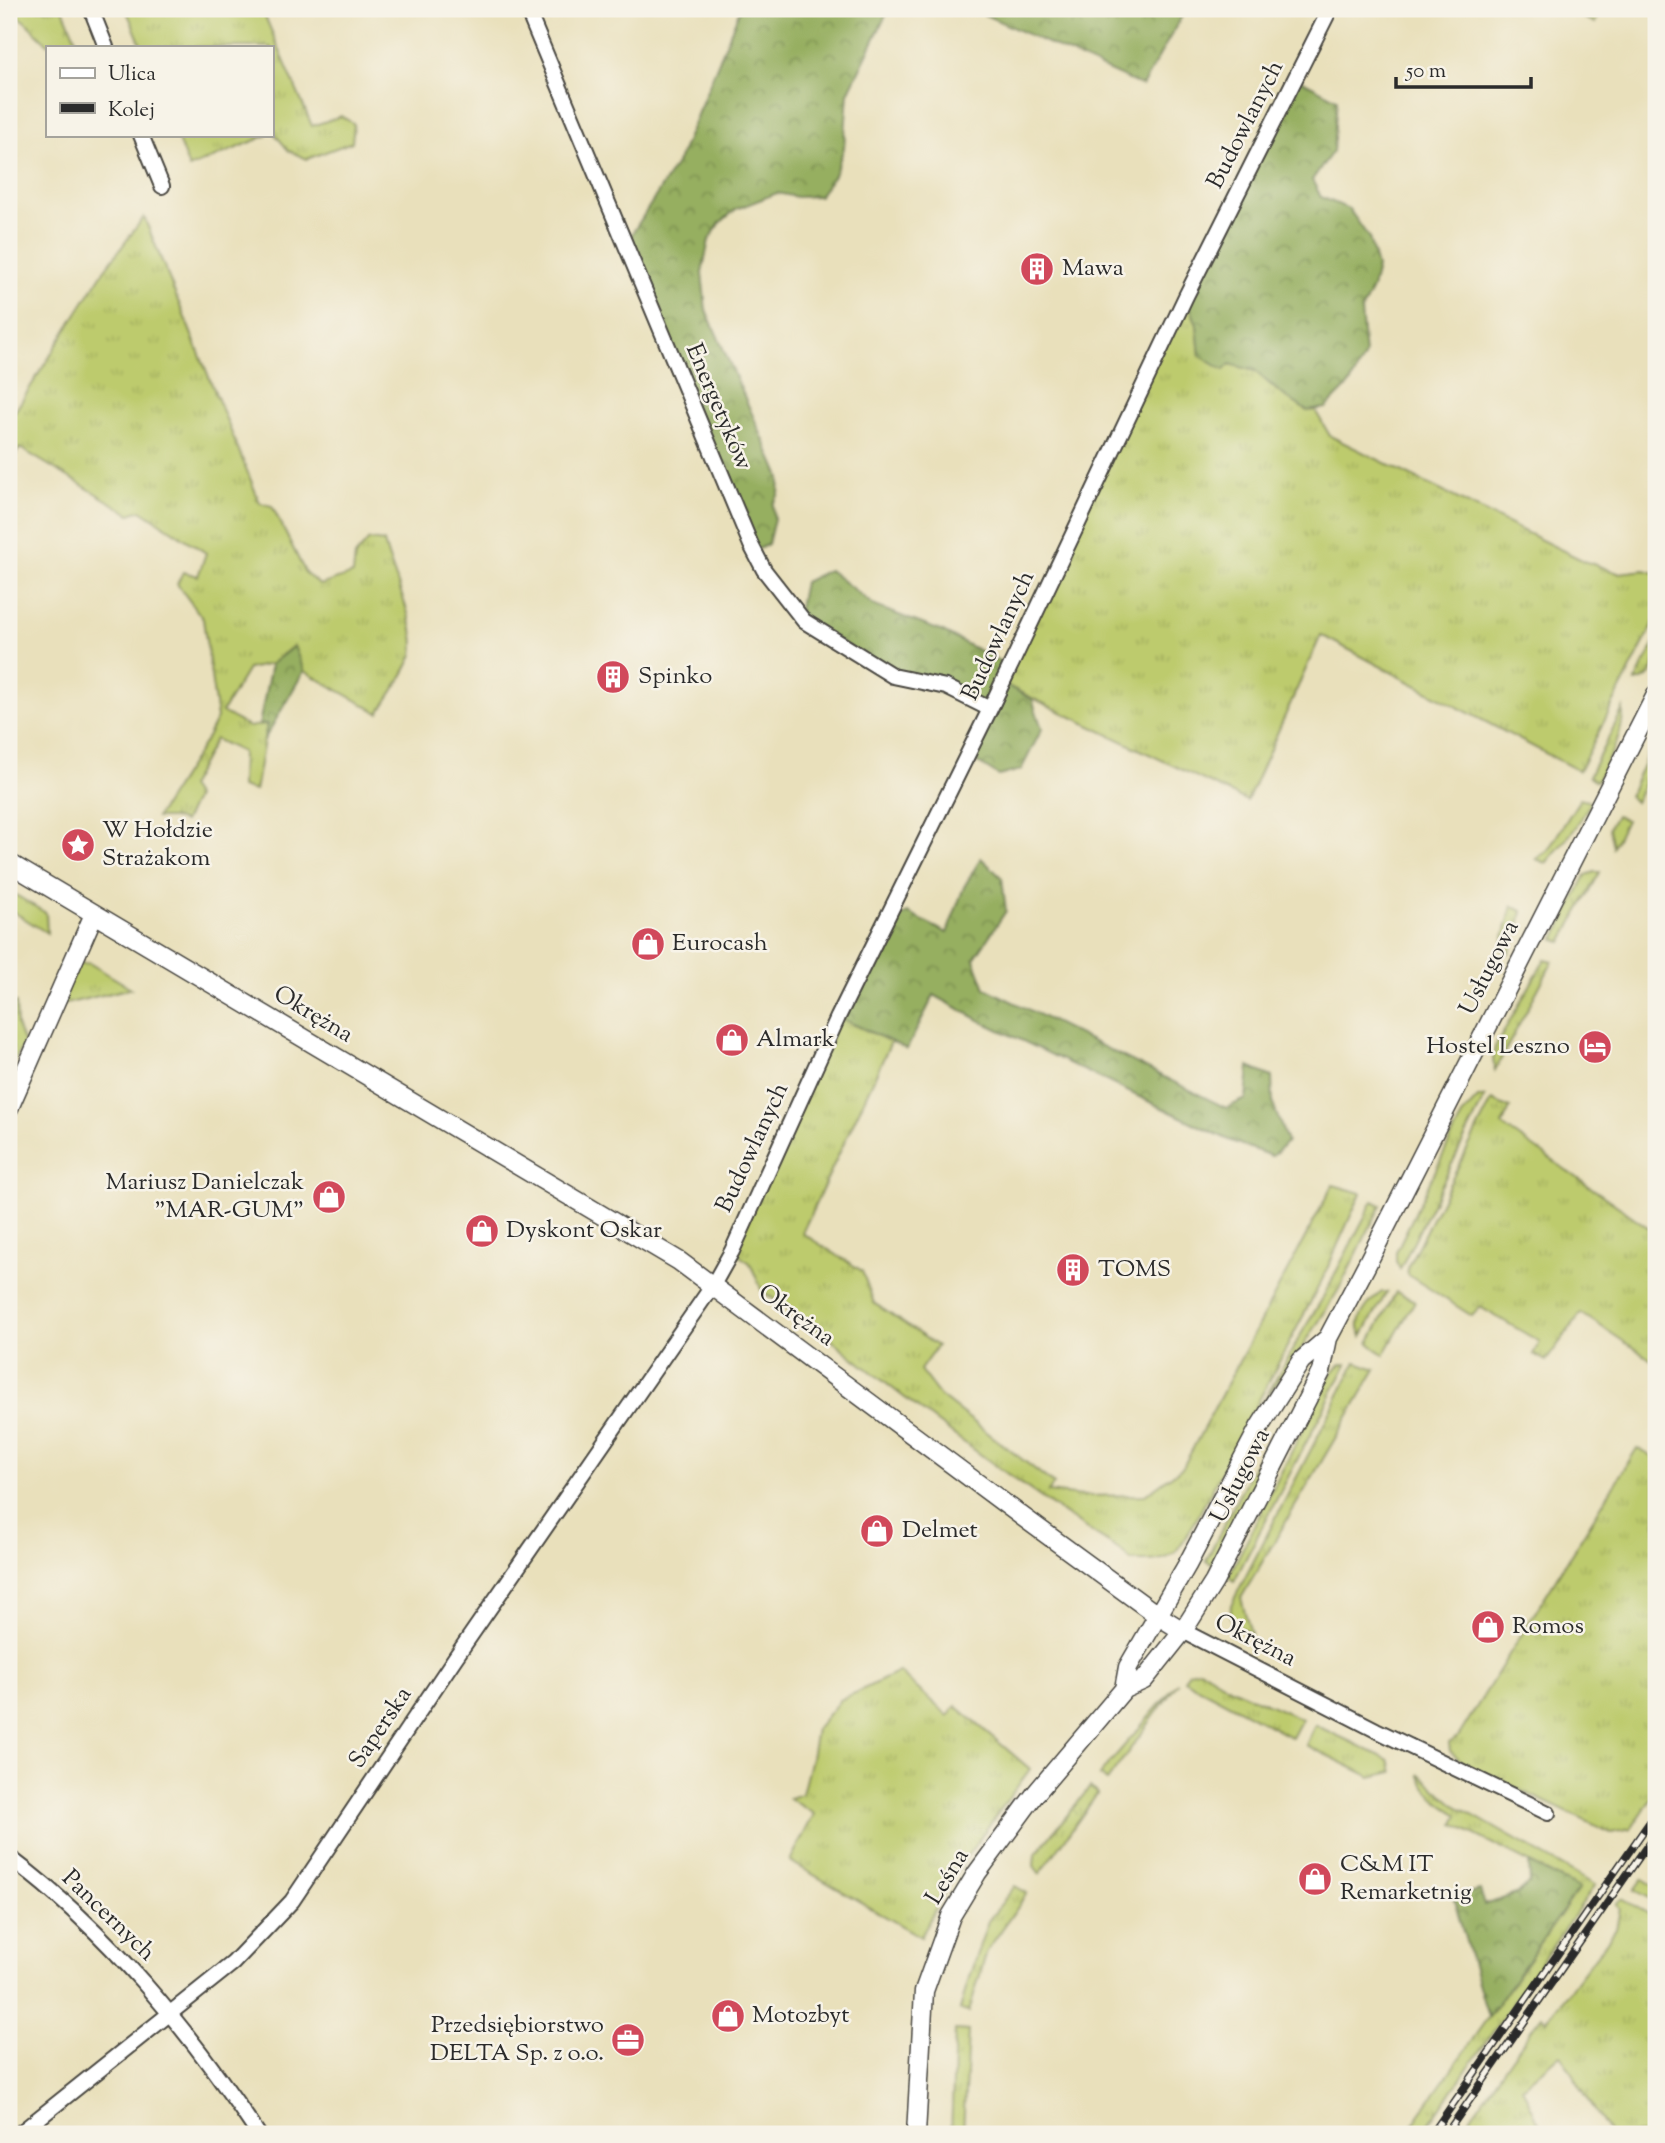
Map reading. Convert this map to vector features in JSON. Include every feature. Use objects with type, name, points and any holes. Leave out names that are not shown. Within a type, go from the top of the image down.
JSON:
[{"type":"street","points":[[91,9],[106,46]]},
{"type":"street","name":"Energetyków","points":[[527,9],[764,570],[804,621],[893,676],[946,687],[990,709]]},
{"type":"street","name":"Budowlanych","points":[[713,1285],[732,1251],[838,1017],[990,709],[1186,296],[1329,9]]},
{"type":"street","points":[[141,136],[162,186]]},
{"type":"street","name":"Usługowa","points":[[1183,1631],[1214,1582],[1321,1372],[1328,1338],[1656,695]]},
{"type":"street","name":"Okrężna","points":[[9,863],[649,1242],[713,1285],[1157,1615],[1376,1730],[1548,1813]]},
{"type":"street","points":[[9,1108],[94,914]]},
{"type":"street","name":"Saperska","points":[[19,2134],[233,1963],[292,1902],[455,1658],[713,1285]]},
{"type":"street","name":"Usługowa","points":[[1157,1615],[1187,1565],[1260,1426],[1301,1361],[1328,1338]]},
{"type":"street","name":"Leśna","points":[[1124,1689],[1128,1667],[1157,1615]]},
{"type":"street","name":"Leśna","points":[[916,2134],[924,1991],[951,1916],[977,1872],[1036,1793],[1124,1689],[1144,1680],[1183,1631]]},
{"type":"street","name":"Pancernych","points":[[9,1857],[34,1876],[127,1963],[227,2087],[258,2134]]},
{"type":"green space","points":[[9,9],[63,9],[79,46],[50,46],[20,17],[9,13]]},
{"type":"green space","points":[[126,9],[262,9],[312,126],[341,116],[354,124],[352,142],[307,159],[289,151],[273,133],[273,46],[142,46]]},
{"type":"green space","points":[[740,9],[889,9],[848,93],[844,148],[834,175],[819,196],[797,197],[777,193],[736,209],[720,223],[709,240],[702,273],[706,310],[780,477],[779,494],[773,504],[774,519],[768,544],[756,550],[625,245],[679,159]]},
{"type":"green space","points":[[972,9],[1186,9],[1142,86]]},
{"type":"green space","points":[[1564,9],[1602,9],[1595,23]]},
{"type":"green space","points":[[1295,77],[1337,99],[1333,151],[1312,180],[1321,197],[1349,209],[1369,238],[1377,267],[1372,289],[1361,311],[1365,355],[1350,384],[1326,408],[1307,411],[1255,371],[1230,364],[1224,370],[1200,356],[1197,325],[1186,296]]},
{"type":"green space","points":[[176,136],[266,136],[189,168]]},
{"type":"green space","points":[[144,217],[260,503],[272,506],[306,574],[320,585],[353,574],[355,556],[369,540],[384,542],[409,617],[414,646],[405,671],[379,713],[304,671],[293,646],[271,664],[248,669],[222,712],[249,727],[267,724],[255,791],[241,787],[242,752],[215,739],[189,787],[196,797],[184,822],[173,818],[156,818],[217,718],[203,619],[177,584],[183,572],[198,576],[206,553],[141,510],[130,514],[20,448],[9,463],[9,421],[101,275]]},
{"type":"green space","points":[[1186,296],[1197,325],[1200,356],[1255,371],[1307,411],[1315,410],[1330,436],[1584,561],[1618,573],[1645,570],[1656,573],[1656,619],[1579,771],[1321,635],[1247,801],[1001,683]]},
{"type":"green space","points":[[829,570],[875,606],[943,632],[1009,666],[1002,683],[1032,699],[1042,729],[1021,770],[999,776],[977,762],[973,743],[990,709],[893,676],[798,613],[804,582]]},
{"type":"green space","points":[[1656,641],[1654,667],[1648,677],[1635,682]]},
{"type":"green space","points":[[294,646],[304,671],[264,740],[267,724],[259,725],[271,664]]},
{"type":"green space","points":[[1623,709],[1618,737],[1597,781],[1589,776]]},
{"type":"green space","points":[[1656,742],[1656,761],[1635,802],[1629,796]]},
{"type":"green space","points":[[1580,799],[1591,802],[1574,830],[1546,863],[1536,859],[1548,850]]},
{"type":"green space","points":[[1616,815],[1626,820],[1613,847],[1609,828]]},
{"type":"green space","points":[[981,858],[1002,878],[1006,911],[974,959],[985,988],[1226,1108],[1246,1099],[1249,1067],[1272,1077],[1273,1104],[1287,1142],[1272,1156],[1231,1141],[981,1021],[934,995],[907,1049],[838,1017],[886,922],[908,913],[947,933],[964,887]]},
{"type":"green space","points":[[1600,872],[1562,942],[1555,939],[1586,875]]},
{"type":"green space","points":[[9,891],[46,913],[47,933],[9,909]]},
{"type":"green space","points":[[1512,906],[1522,911],[1518,932],[1509,953],[1501,949]]},
{"type":"green space","points":[[74,959],[84,964],[89,963],[131,988],[53,1007]]},
{"type":"green space","points":[[1545,959],[1553,961],[1495,1070],[1495,1047]]},
{"type":"green space","points":[[9,1001],[16,1003],[17,1026],[24,1043],[9,1071]]},
{"type":"green space","points":[[838,1017],[891,1042],[802,1233],[862,1271],[874,1303],[937,1346],[920,1370],[940,1396],[1054,1484],[1048,1492],[1082,1496],[1145,1495],[1183,1467],[1333,1185],[1361,1193],[1322,1280],[1195,1522],[1171,1555],[1157,1560],[1131,1561],[1122,1552],[936,1422],[829,1338],[831,1335],[823,1329],[820,1331],[762,1291],[750,1263],[732,1251]]},
{"type":"green space","points":[[1485,1097],[1400,1269],[1396,1252],[1463,1114],[1478,1098]]},
{"type":"green space","points":[[1492,1100],[1510,1108],[1502,1125],[1656,1233],[1656,1363],[1581,1313],[1546,1361],[1533,1354],[1540,1342],[1480,1307],[1472,1316],[1408,1275],[1407,1268]]},
{"type":"green space","points":[[1373,1201],[1381,1205],[1339,1289],[1261,1406],[1321,1301]]},
{"type":"green space","points":[[1382,1292],[1387,1292],[1362,1336],[1359,1326],[1361,1316]]},
{"type":"green space","points":[[1396,1292],[1415,1301],[1384,1355],[1369,1343]]},
{"type":"green space","points":[[1356,1362],[1376,1369],[1241,1598],[1251,1634],[1235,1623],[1231,1616],[1231,1605]]},
{"type":"green space","points":[[1341,1364],[1347,1364],[1234,1581],[1228,1577],[1332,1372]]},
{"type":"green space","points":[[1637,1448],[1656,1459],[1656,1792],[1631,1829],[1611,1833],[1465,1764],[1450,1751],[1449,1743],[1458,1737]]},
{"type":"green space","points":[[1258,1457],[1265,1460],[1212,1564],[1206,1561]]},
{"type":"green space","points":[[1200,1669],[1231,1688],[1302,1719],[1292,1738],[1184,1680],[1189,1672]]},
{"type":"green space","points":[[899,1672],[948,1716],[956,1706],[1030,1769],[958,1871],[921,1937],[790,1861],[814,1814],[789,1798],[802,1794],[816,1729],[840,1700]]},
{"type":"green space","points":[[1178,1683],[1107,1781],[1099,1775]]},
{"type":"green space","points":[[1315,1725],[1389,1760],[1393,1772],[1371,1777],[1306,1745]]},
{"type":"green space","points":[[1419,1774],[1455,1805],[1595,1885],[1422,2134],[1406,2134],[1579,1888],[1454,1824],[1458,1815],[1435,1798]]},
{"type":"green space","points":[[1090,1787],[1097,1794],[1040,1874],[1034,1866],[1035,1855]]},
{"type":"green space","points":[[1529,1863],[1579,1888],[1488,2017],[1453,1897],[1480,1890],[1485,1905],[1519,1893],[1530,1883]]},
{"type":"green space","points":[[1643,1879],[1656,1887],[1656,1902],[1635,1890]]},
{"type":"green space","points":[[1015,1886],[1027,1893],[987,1951],[969,2012],[960,2010],[988,1921]]},
{"type":"green space","points":[[1622,1899],[1656,1918],[1656,2134],[1610,2134],[1560,2054],[1522,2087],[1544,2134],[1459,2134],[1537,2022],[1542,2016],[1546,2021],[1616,1929],[1620,1909],[1616,1905]]},
{"type":"green space","points":[[955,2030],[968,2031],[963,2134],[951,2134]]},
{"type":"railway","points":[[1432,2134],[1656,1813]]},
{"type":"railway","points":[[1446,2134],[1656,1833]]},
{"type":"place","name":"Mawa","points":[[1037,269]]},
{"type":"place","name":"Spinko","points":[[613,677]]},
{"type":"place","name":"W Hołdzie Strażakom","points":[[78,845]]},
{"type":"place","name":"Eurocash","points":[[648,944]]},
{"type":"place","name":"Almark","points":[[732,1040]]},
{"type":"place","name":"Hostel Leszno","points":[[1595,1047]]},
{"type":"place","name":"Mariusz Danielczak \"MAR-GUM\"","points":[[329,1197]]},
{"type":"place","name":"Dyskont Oskar","points":[[482,1231]]},
{"type":"place","name":"TOMS","points":[[1073,1270]]},
{"type":"place","name":"Delmet","points":[[877,1531]]},
{"type":"place","name":"Romos","points":[[1488,1627]]},
{"type":"place","name":"C&M IT Remarketnig","points":[[1315,1879]]},
{"type":"place","name":"Motozbyt","points":[[728,2016]]},
{"type":"place","name":"Przedsiębiorstwo DELTA Sp. z o.o.","points":[[628,2040]]}]
